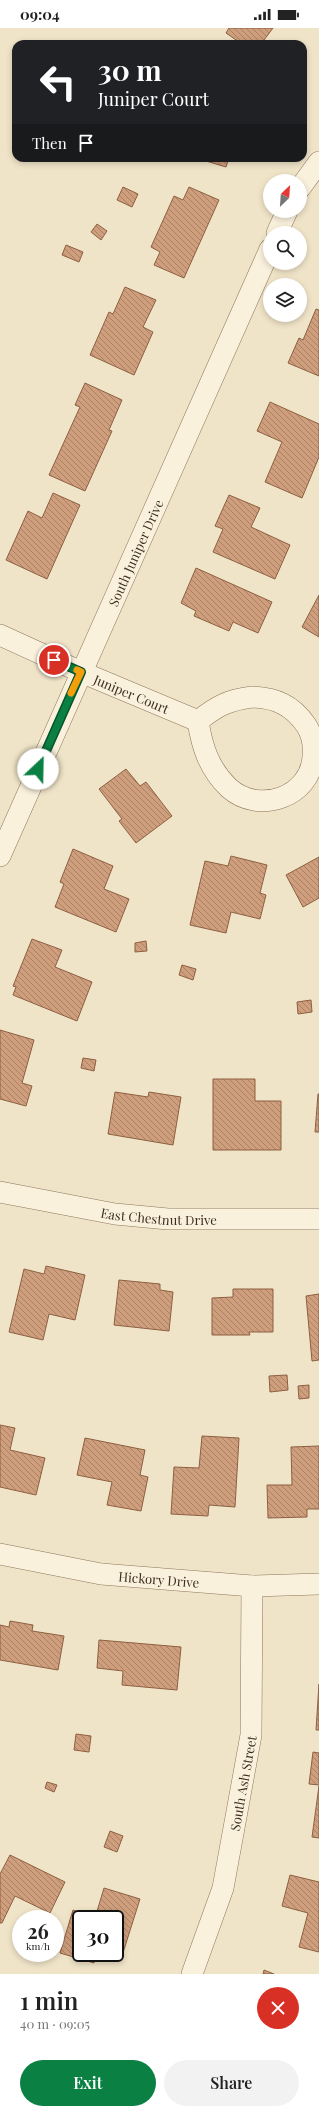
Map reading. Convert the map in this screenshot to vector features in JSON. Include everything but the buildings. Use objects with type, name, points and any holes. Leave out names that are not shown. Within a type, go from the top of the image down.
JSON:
[{"type":"street","points":[[307,178],[319,162]]},
{"type":"street","name":"South Juniper Drive","points":[[0,856],[263,265]]},
{"type":"street","name":"Juniper Court","points":[[0,635],[81,672],[198,721]]},
{"type":"street","points":[[270,698],[286,704],[300,716],[311,736],[314,747],[313,765],[306,781],[293,794],[276,800],[261,801],[243,797],[230,788],[209,762],[201,744],[198,721],[217,706],[234,700],[270,698]]},
{"type":"street","name":"East Chestnut Drive","points":[[0,1192],[115,1214],[168,1219],[319,1219]]},
{"type":"street","name":"Hickory Drive","points":[[0,1554],[101,1574],[252,1586],[319,1584]]},
{"type":"street","name":"South Ash Street","points":[[192,1974],[223,1888],[251,1734],[252,1586]]},
{"type":"slow traffic","points":[[71,693],[81,672],[77,670]]},
{"type":"route","points":[[38,769],[81,672],[54,660]]}]
